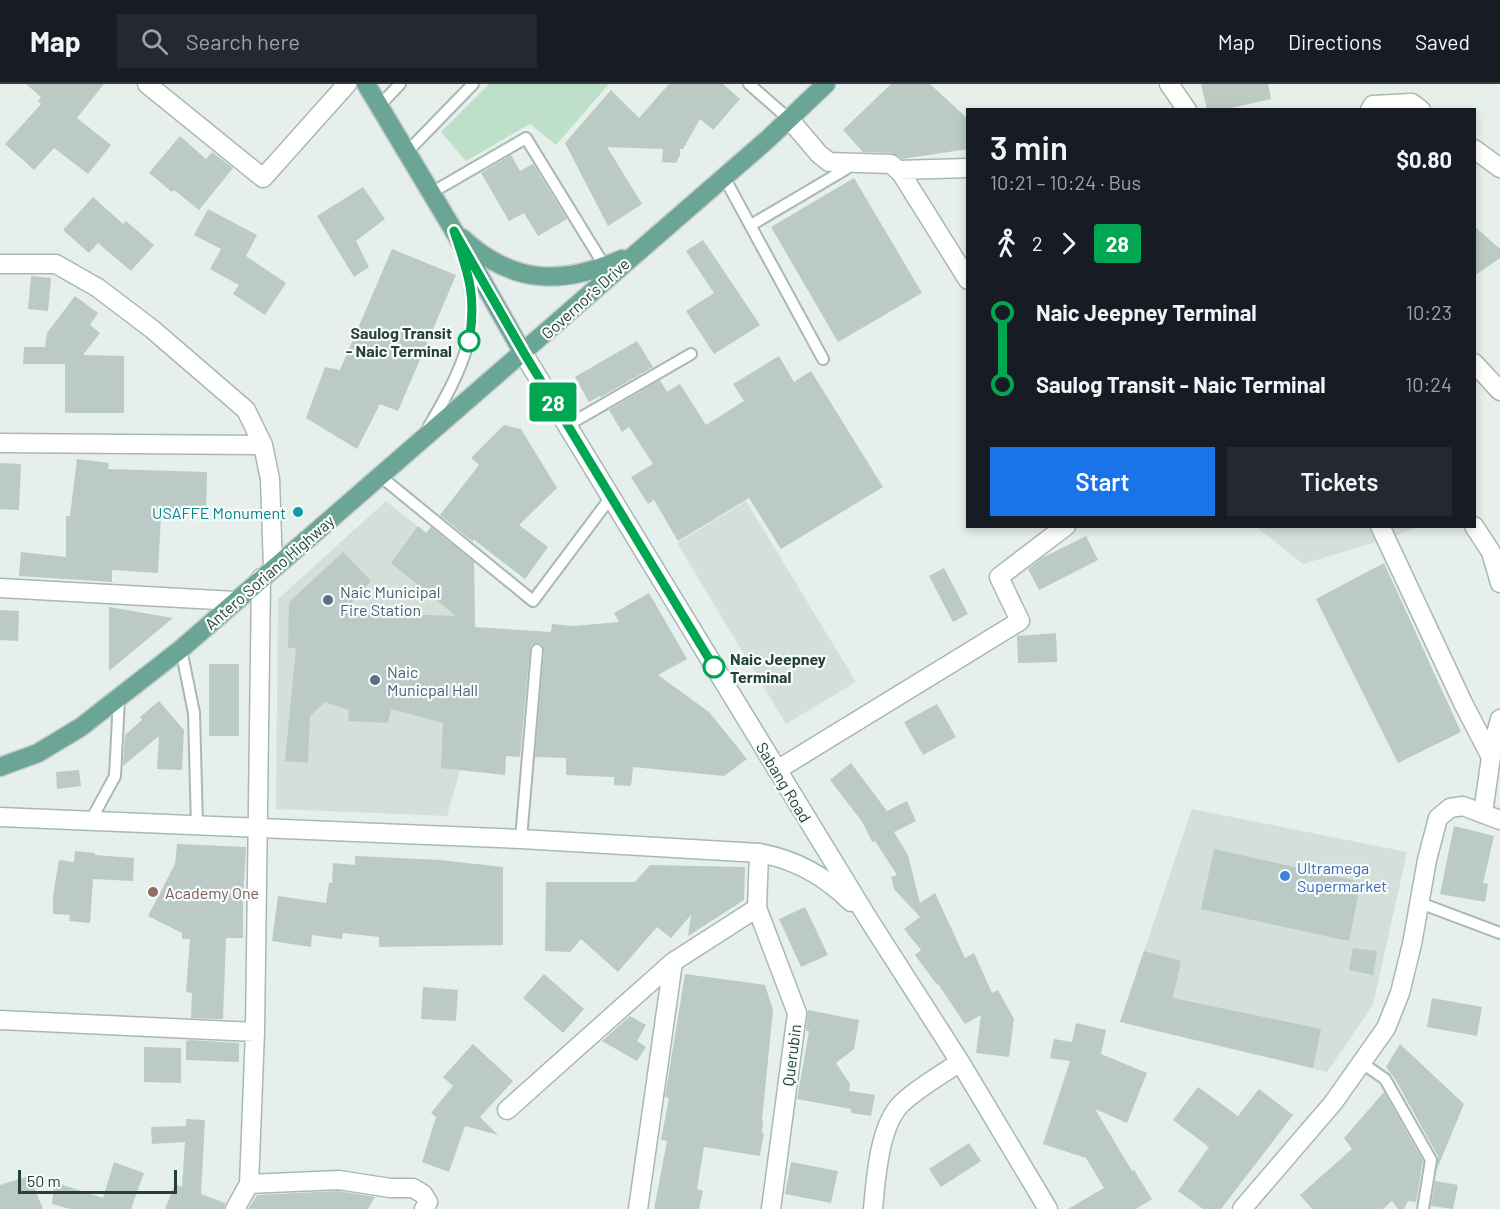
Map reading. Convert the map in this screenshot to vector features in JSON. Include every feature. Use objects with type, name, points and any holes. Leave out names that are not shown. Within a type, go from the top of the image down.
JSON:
[{"type":"main road","name":"Governor's Drive","points":[[366,84],[524,353],[607,271],[642,248],[790,120],[826,84]]},
{"type":"main road","points":[[454,231],[486,257],[507,268],[529,274],[570,276],[607,271]]},
{"type":"main road","name":"Antero Soriano Highway","points":[[0,768],[38,753],[81,728],[119,699],[181,649],[524,353]]},
{"type":"street","points":[[147,84],[263,178],[347,84]]},
{"type":"street","points":[[1169,84],[1186,108]]},
{"type":"street","points":[[1371,108],[1373,105],[1412,103],[1418,108]]},
{"type":"street","points":[[790,120],[819,154],[830,162],[891,164],[898,170],[966,277]]},
{"type":"street","points":[[1476,150],[1500,168]]},
{"type":"street","points":[[898,170],[966,168]]},
{"type":"street","points":[[0,264],[56,264],[98,288],[152,329],[246,410],[263,445],[270,479],[258,828],[255,1032],[249,1184],[235,1209]]},
{"type":"street","name":"Sabang Road","points":[[524,353],[777,771],[960,1062],[1048,1209]]},
{"type":"street","points":[[1476,365],[1500,391]]},
{"type":"street","points":[[0,443],[263,445]]},
{"type":"street","points":[[777,771],[1020,621],[999,577],[1063,528]]},
{"type":"street","points":[[1381,528],[1463,703],[1491,756]]},
{"type":"street","points":[[1475,528],[1491,552],[1500,583]]},
{"type":"street","points":[[0,588],[235,601]]},
{"type":"street","points":[[1483,813],[1491,756],[1500,719]]},
{"type":"street","points":[[1242,1209],[1333,1103],[1386,1028],[1400,993],[1427,860],[1438,818],[1450,808],[1463,806],[1500,820]]},
{"type":"street","points":[[0,817],[521,839],[759,853],[783,858],[820,877],[839,891],[869,920]]},
{"type":"street","points":[[507,1110],[673,962],[757,908],[759,853]]},
{"type":"street","name":"Querubin","points":[[757,908],[797,1013],[771,1209]]},
{"type":"street","points":[[638,1209],[673,962]]},
{"type":"street","points":[[0,1020],[255,1032]]},
{"type":"street","points":[[873,1209],[879,1155],[888,1127],[901,1104],[960,1062]]},
{"type":"street","points":[[249,1184],[339,1180],[390,1188],[413,1188],[423,1194],[428,1202],[424,1209]]},
{"type":"lane","points":[[380,105],[400,84]]},
{"type":"lane","points":[[407,152],[473,84]]},
{"type":"lane","points":[[748,84],[790,120]]},
{"type":"lane","points":[[431,194],[526,138],[607,271]]},
{"type":"lane","points":[[751,225],[846,169]]},
{"type":"lane","points":[[724,177],[823,359]]},
{"type":"lane","points":[[420,441],[458,372],[469,341],[472,324],[471,288],[454,231]]},
{"type":"lane","points":[[568,426],[691,354]]},
{"type":"lane","points":[[380,476],[533,601],[611,497]]},
{"type":"lane","points":[[181,649],[194,713],[197,826]]},
{"type":"lane","points":[[521,839],[537,650]]},
{"type":"lane","points":[[90,822],[115,776],[119,699]]},
{"type":"lane","points":[[1420,903],[1500,933]]},
{"type":"lane","points":[[1362,1063],[1385,1079],[1431,1160],[1423,1209]]},
{"type":"shaded area","points":[[386,501],[474,572],[474,721],[447,816],[276,809],[278,599]]},
{"type":"shaded area","points":[[746,501],[856,682],[786,724],[677,543]]},
{"type":"shaded area","points":[[1257,528],[1416,528],[1386,539],[1303,564]]},
{"type":"shaded area","points":[[1192,809],[1407,852],[1373,1005],[1327,1072],[1120,1022]]},
{"type":"green space","points":[[489,84],[609,84],[556,145],[530,124],[466,161],[441,132]]},
{"type":"building","points":[[26,84],[104,84],[77,118],[111,145],[88,174],[54,148],[34,170],[5,144],[41,104],[38,101],[41,97]]},
{"type":"building","points":[[669,84],[723,84],[740,99],[713,130],[700,119],[683,149],[680,149],[676,163],[662,162],[663,149],[607,147],[642,204],[608,226],[565,143],[611,90],[639,118]]},
{"type":"building","points":[[891,84],[930,84],[966,117],[966,149],[902,159],[891,153],[863,152],[843,130]]},
{"type":"building","points":[[1201,84],[1268,84],[1271,99],[1231,108],[1207,108]]},
{"type":"building","points":[[180,136],[206,159],[212,152],[233,168],[199,210],[149,173]]},
{"type":"building","points":[[511,155],[520,171],[533,164],[567,219],[538,236],[524,213],[509,221],[481,173]]},
{"type":"building","points":[[854,178],[922,293],[838,342],[771,227]]},
{"type":"building","points":[[363,187],[385,219],[356,241],[369,267],[354,277],[317,216]]},
{"type":"building","points":[[93,197],[123,224],[126,221],[154,245],[131,271],[98,243],[89,253],[63,230]]},
{"type":"building","points":[[208,209],[257,235],[246,256],[286,283],[265,315],[233,294],[239,285],[210,269],[221,249],[194,235]]},
{"type":"building","points":[[1476,228],[1500,249],[1500,258],[1476,275]]},
{"type":"building","points":[[703,240],[760,325],[714,354],[686,311],[714,293],[686,251]]},
{"type":"building","points":[[392,249],[456,275],[398,411],[380,404],[357,449],[306,418],[325,367],[340,370]]},
{"type":"building","points":[[31,276],[51,278],[48,311],[28,309]]},
{"type":"building","points":[[75,296],[98,313],[90,325],[100,333],[83,355],[124,356],[124,413],[65,413],[65,364],[23,364],[24,347],[45,347],[47,333]]},
{"type":"building","points":[[637,341],[653,367],[589,402],[575,377]]},
{"type":"building","points":[[779,356],[794,382],[811,371],[883,487],[781,549],[749,498],[678,541],[654,500],[648,504],[631,477],[653,464],[629,427],[622,432],[609,410],[660,380],[667,392],[680,384],[706,425],[744,401],[733,384]]},
{"type":"building","points":[[504,425],[521,429],[557,488],[519,525],[548,547],[525,579],[440,515],[479,465],[471,458]]},
{"type":"building","points":[[77,459],[109,463],[108,469],[207,472],[206,516],[161,515],[158,573],[112,570],[112,582],[19,576],[21,552],[66,557],[66,516],[70,516]]},
{"type":"building","points":[[0,463],[21,464],[19,510],[0,509]]},
{"type":"building","points":[[418,526],[426,533],[431,527],[474,562],[475,627],[551,632],[552,624],[574,626],[619,622],[614,613],[649,593],[687,659],[658,675],[709,712],[747,759],[724,776],[633,767],[631,786],[614,785],[614,777],[566,775],[566,758],[535,757],[544,651],[542,644],[537,643],[531,645],[530,649],[520,757],[506,756],[505,775],[441,768],[443,723],[391,709],[388,723],[348,721],[349,710],[325,702],[310,716],[308,763],[285,761],[296,648],[288,648],[289,602],[343,552],[371,581],[343,612],[456,616],[391,563]]},
{"type":"building","points":[[1086,536],[1098,560],[1039,590],[1028,569],[1042,558]]},
{"type":"building","points":[[1384,563],[1461,732],[1398,763],[1316,599]]},
{"type":"building","points":[[944,568],[968,614],[953,622],[929,576]]},
{"type":"building","points":[[109,607],[173,618],[109,671]]},
{"type":"building","points":[[0,610],[19,611],[18,641],[0,640]]},
{"type":"building","points":[[1056,633],[1057,662],[1018,663],[1017,636]]},
{"type":"building","points":[[209,664],[239,664],[239,736],[209,736]]},
{"type":"building","points":[[159,701],[184,730],[182,770],[157,769],[159,736],[123,766],[125,735],[142,720],[140,717]]},
{"type":"building","points":[[937,704],[956,737],[923,755],[904,722]]},
{"type":"building","points":[[851,763],[887,811],[907,801],[916,821],[894,832],[908,855],[920,903],[935,893],[965,958],[974,953],[992,993],[998,990],[1014,1019],[1009,1057],[976,1053],[981,1015],[965,1024],[915,955],[921,950],[904,929],[920,917],[894,889],[891,877],[897,875],[875,841],[872,842],[863,823],[830,780]]},
{"type":"building","points":[[79,770],[81,786],[57,789],[56,772]]},
{"type":"building","points":[[1454,826],[1494,836],[1483,883],[1488,884],[1485,902],[1440,894]]},
{"type":"building","points":[[177,844],[246,847],[243,938],[226,938],[223,1019],[191,1018],[192,993],[186,992],[190,939],[182,939],[182,933],[148,916],[175,864]]},
{"type":"building","points":[[1214,849],[1361,882],[1349,941],[1201,909]]},
{"type":"building","points":[[75,851],[134,858],[133,881],[93,879],[90,923],[69,921],[70,915],[53,914],[53,896],[59,860],[74,862]]},
{"type":"building","points":[[355,856],[440,860],[503,867],[503,945],[379,947],[379,937],[343,933],[342,939],[312,935],[311,947],[272,941],[278,896],[326,903],[329,883],[332,883],[333,863],[355,865]]},
{"type":"building","points":[[650,865],[745,867],[744,900],[688,936],[691,915],[671,938],[657,927],[618,972],[581,939],[570,952],[545,951],[546,882],[635,882]]},
{"type":"building","points":[[805,907],[828,955],[801,967],[779,919]]},
{"type":"building","points":[[1353,948],[1377,951],[1373,975],[1349,970]]},
{"type":"building","points":[[1144,951],[1181,961],[1173,998],[1321,1029],[1313,1068],[1120,1022]]},
{"type":"building","points":[[544,974],[584,1009],[563,1033],[523,998]]},
{"type":"building","points":[[685,974],[765,985],[773,1010],[762,1120],[762,1133],[764,1133],[760,1156],[704,1147],[697,1189],[703,1191],[699,1209],[654,1209],[667,1141],[661,1140],[669,1098],[665,1097]]},
{"type":"building","points":[[423,987],[458,990],[456,1021],[421,1019]]},
{"type":"building","points":[[1432,998],[1482,1007],[1477,1036],[1427,1027]]},
{"type":"building","points":[[808,1010],[859,1020],[854,1049],[836,1063],[850,1084],[849,1091],[875,1095],[871,1116],[851,1113],[851,1109],[797,1099],[809,1031],[806,1031]]},
{"type":"building","points":[[630,1016],[646,1025],[637,1041],[646,1047],[637,1061],[602,1041]]},
{"type":"building","points":[[1076,1023],[1106,1030],[1101,1054],[1147,1073],[1127,1123],[1095,1109],[1132,1171],[1134,1170],[1152,1199],[1136,1209],[1068,1209],[1104,1188],[1086,1158],[1043,1144],[1070,1061],[1050,1058],[1054,1039],[1072,1042]]},
{"type":"building","points":[[186,1041],[239,1043],[239,1062],[186,1060]]},
{"type":"building","points":[[473,1044],[513,1081],[480,1117],[498,1135],[465,1126],[449,1172],[422,1162],[436,1117],[431,1113],[453,1086],[443,1077]]},
{"type":"building","points":[[1400,1044],[1464,1104],[1437,1169],[1438,1156],[1386,1067]]},
{"type":"building","points":[[144,1047],[181,1048],[181,1083],[144,1082]]},
{"type":"building","points":[[1198,1087],[1238,1116],[1259,1089],[1293,1115],[1221,1209],[1203,1209],[1178,1191],[1209,1147],[1173,1120]]},
{"type":"building","points":[[1384,1092],[1423,1161],[1416,1202],[1408,1201],[1404,1209],[1398,1209],[1392,1201],[1383,1209],[1312,1209],[1300,1195],[1352,1149],[1344,1138]]},
{"type":"building","points":[[186,1119],[205,1120],[201,1194],[225,1203],[224,1209],[165,1209],[175,1184],[182,1187],[185,1142],[152,1144],[151,1127],[186,1126]]},
{"type":"building","points":[[969,1143],[981,1161],[941,1187],[929,1169]]},
{"type":"building","points":[[114,1162],[144,1173],[131,1209],[70,1209],[52,1204],[54,1182],[103,1198]]},
{"type":"building","points":[[791,1162],[838,1171],[831,1203],[785,1194]]},
{"type":"building","points":[[29,1176],[43,1209],[0,1209],[0,1185]]},
{"type":"building","points":[[1435,1181],[1458,1185],[1453,1209],[1431,1206]]},
{"type":"building","points":[[338,1191],[375,1197],[368,1209],[248,1209],[257,1195]]},
{"type":"bus line","name":"28","points":[[469,341],[473,308],[471,288],[454,231],[524,353],[714,667]]},
{"type":"place","name":"Saulog Transit - Naic Terminal","points":[[469,341]]},
{"type":"place","name":"USAFFE Monument","points":[[298,512]]},
{"type":"place","name":"Naic Municipal Fire Station","points":[[328,600]]},
{"type":"place","name":"Naic Jeepney Terminal","points":[[714,667]]},
{"type":"place","name":"Naic Municpal Hall","points":[[375,680]]},
{"type":"place","name":"Ultramega Supermarket","points":[[1285,876]]},
{"type":"place","name":"Academy One","points":[[153,892]]}]
